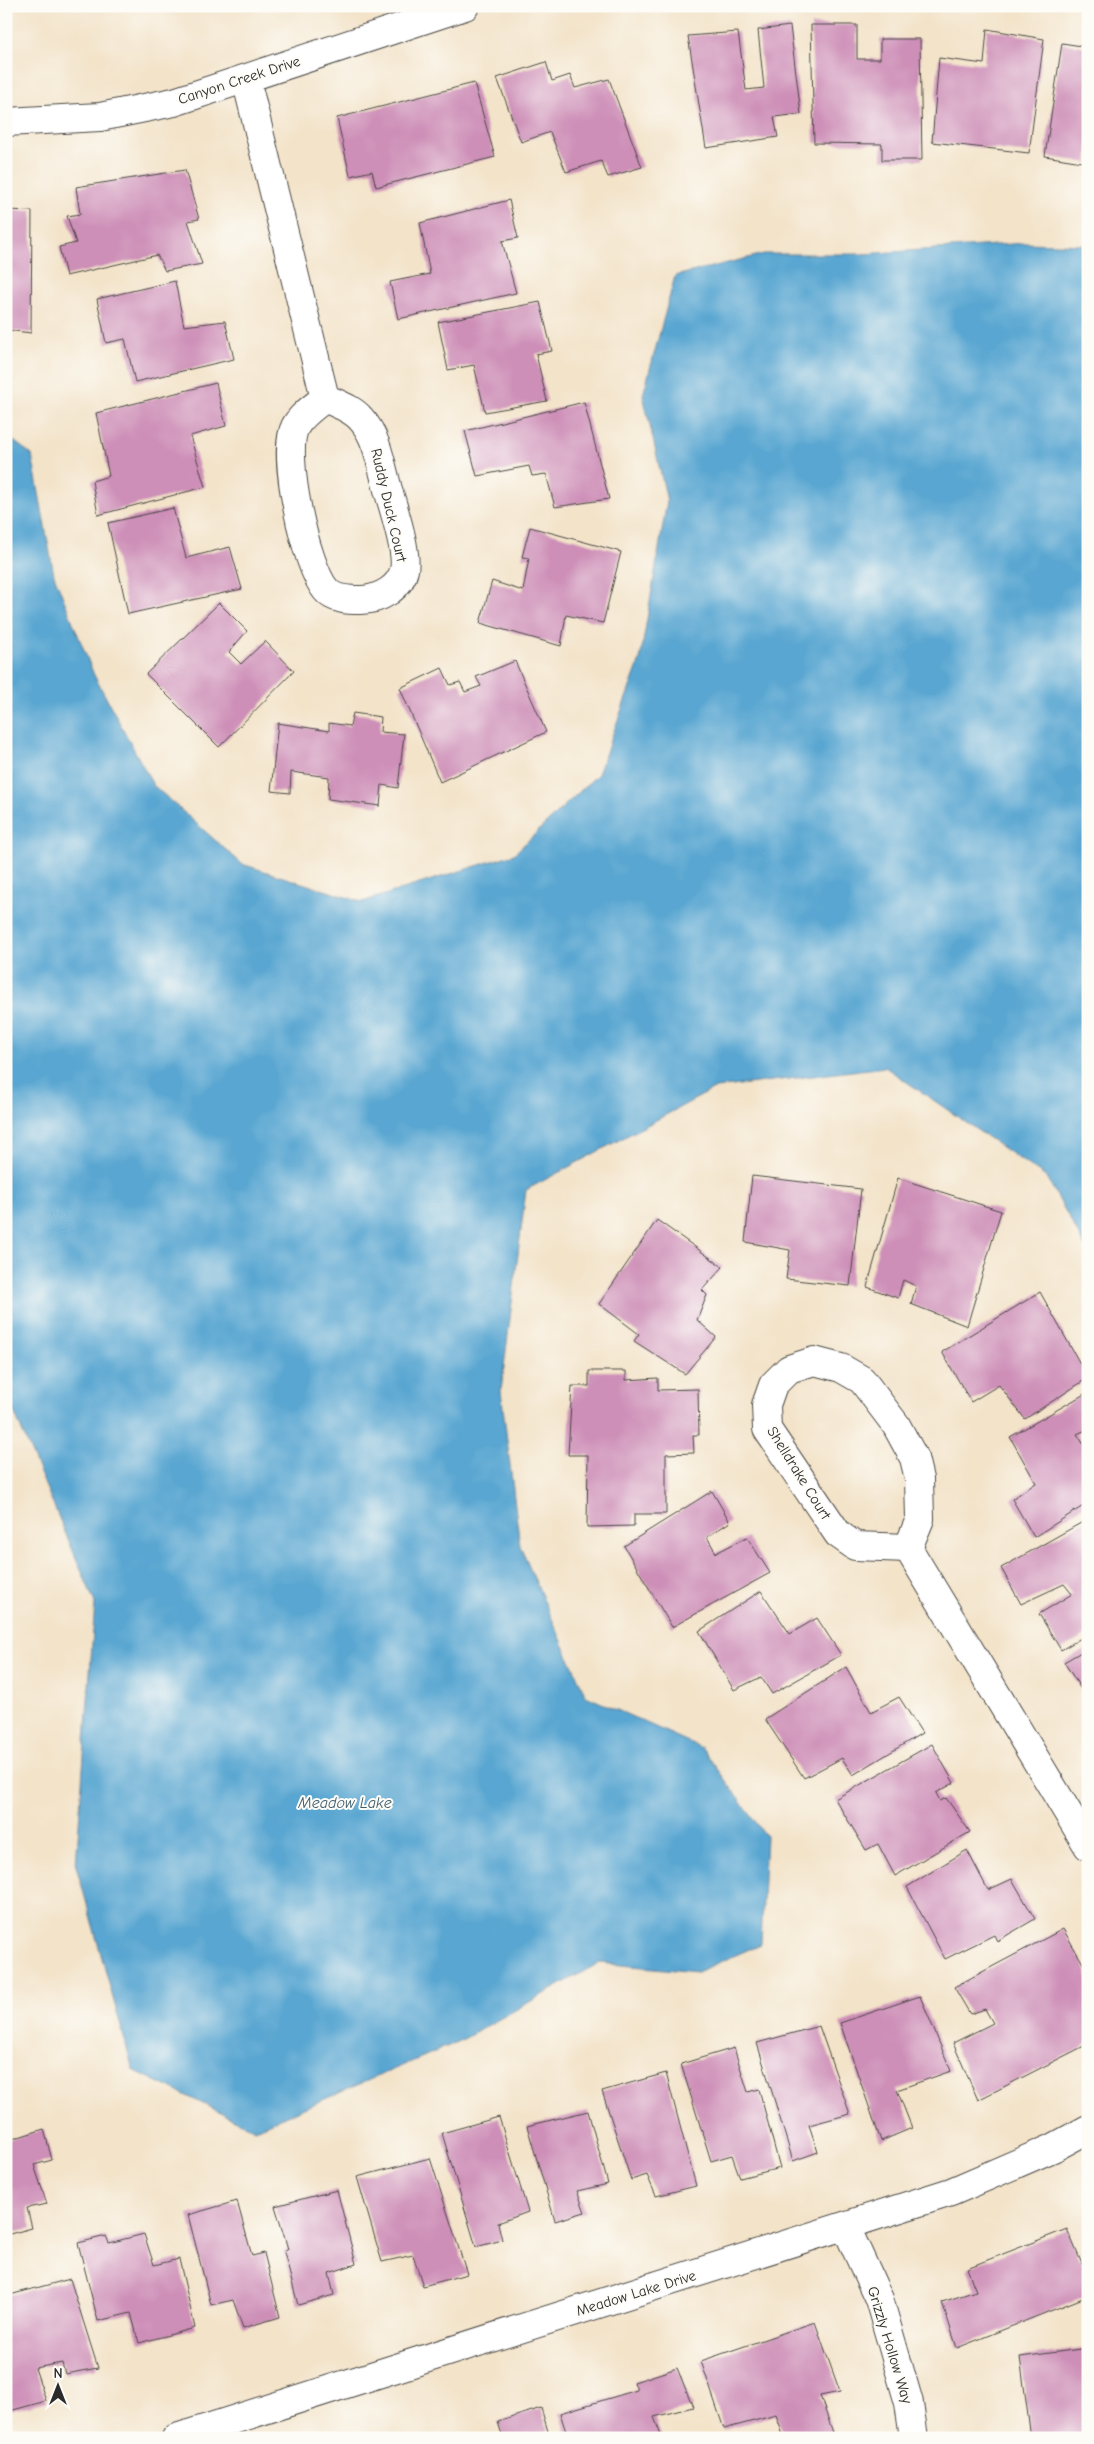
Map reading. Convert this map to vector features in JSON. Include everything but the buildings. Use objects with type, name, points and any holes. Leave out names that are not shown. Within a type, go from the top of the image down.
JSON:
[{"type":"street","name":"Canyon Creek Drive","points":[[6,122],[100,117],[174,102],[465,6]]},
{"type":"street","points":[[246,79],[325,398]]},
{"type":"street","name":"Ruddy Duck Court","points":[[325,398],[349,409],[362,419],[373,440],[391,500],[405,560],[404,572],[397,585],[380,597],[366,600],[344,600],[327,592],[314,572],[304,534],[290,461],[291,440],[296,426],[307,412],[325,398]]},
{"type":"street","name":"Shelldrake Court","points":[[814,1361],[841,1368],[862,1380],[896,1425],[914,1458],[919,1478],[920,1518],[908,1548],[855,1546],[838,1534],[772,1437],[767,1429],[766,1405],[773,1385],[788,1369],[814,1361]]},
{"type":"street","points":[[908,1548],[1088,1846]]},
{"type":"street","name":"Meadow Lake Drive","points":[[176,2438],[846,2227],[951,2192],[1052,2148],[1088,2129]]},
{"type":"street","name":"Grizzly Hollow Way","points":[[846,2227],[879,2299],[909,2403],[914,2438]]},
{"type":"water","name":"Meadow Lake","points":[[1026,243],[1088,245],[1088,1252],[1047,1178],[885,1067],[716,1088],[526,1190],[501,1391],[520,1546],[586,1696],[702,1748],[766,1836],[761,1944],[697,1972],[599,1963],[460,2041],[255,2129],[133,2070],[76,1865],[95,1603],[6,1393],[6,435],[32,455],[54,575],[94,675],[153,785],[242,864],[362,902],[514,854],[598,774],[640,660],[667,501],[643,395],[675,276],[764,254],[862,254]]}]
